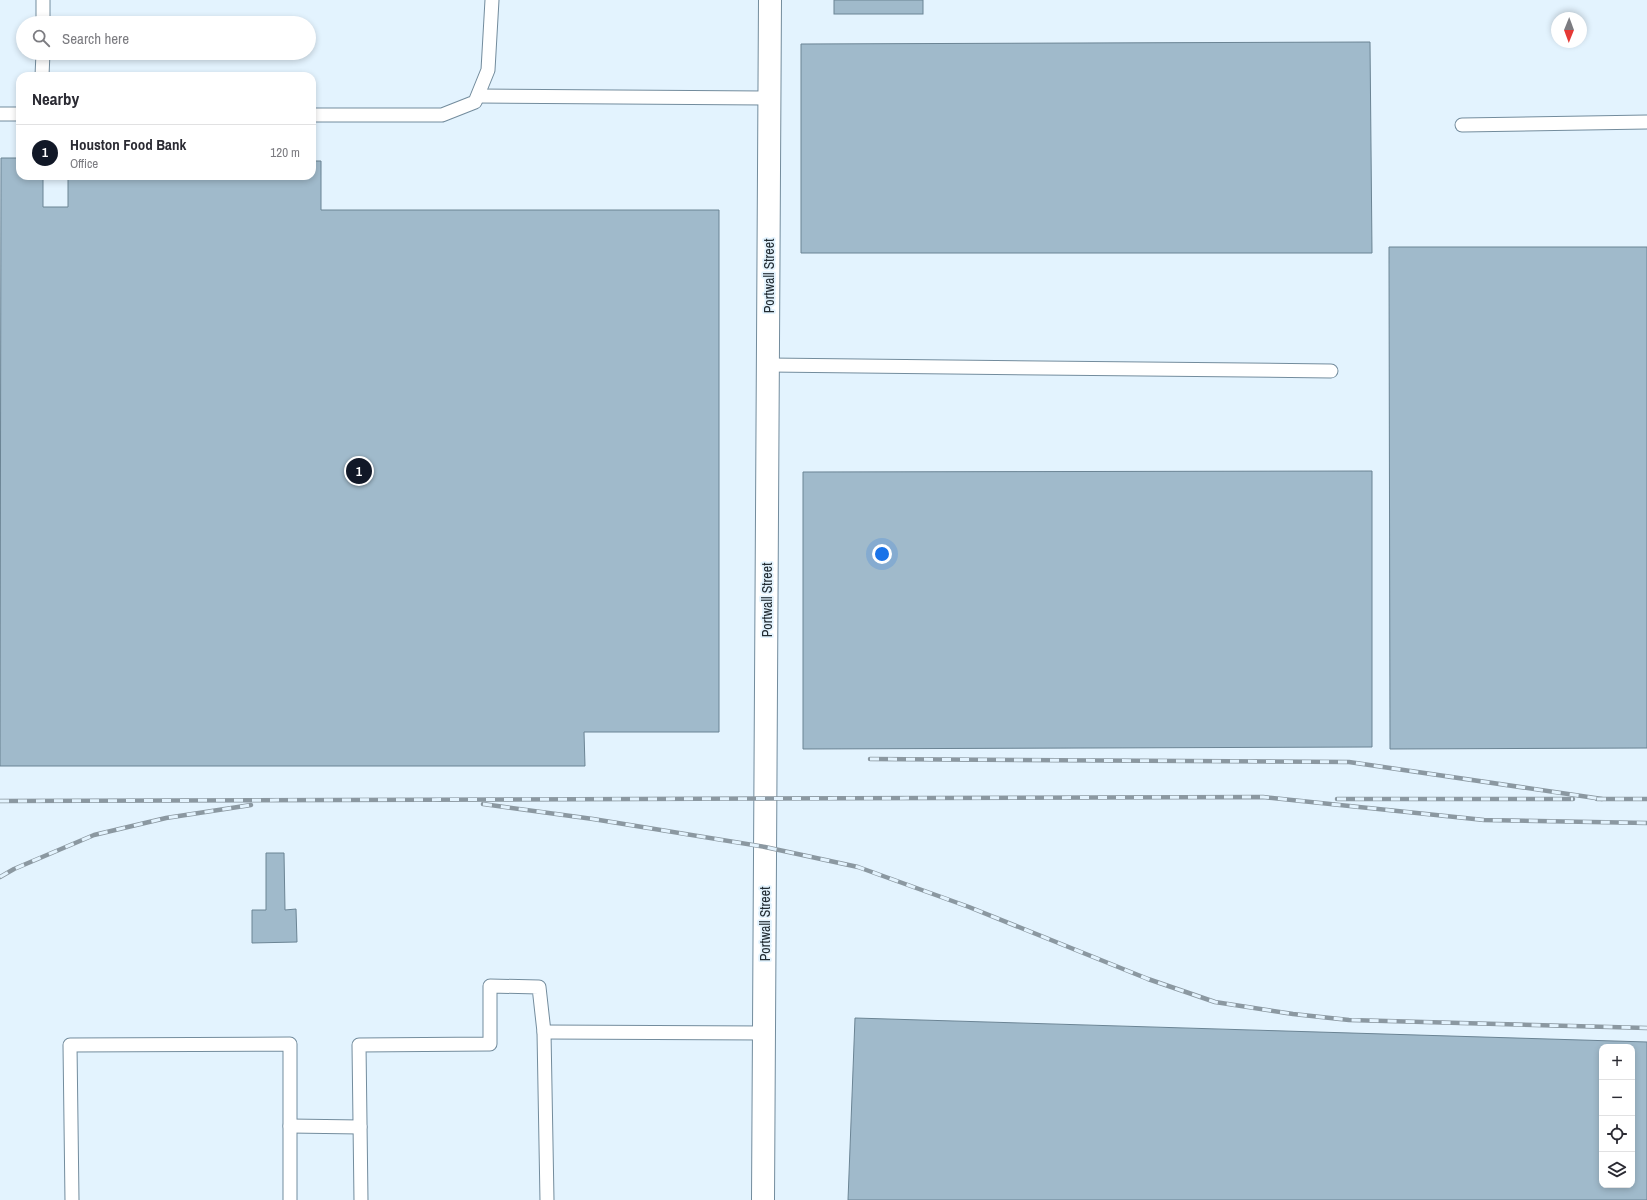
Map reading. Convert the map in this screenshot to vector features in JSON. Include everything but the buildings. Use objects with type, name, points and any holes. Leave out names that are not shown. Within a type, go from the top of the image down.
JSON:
[{"type":"street","name":"Portwall Street","points":[[763,1200],[770,0]]},
{"type":"lane","points":[[43,0],[43,16]]},
{"type":"lane","points":[[316,114],[442,115],[475,102],[488,70],[492,0]]},
{"type":"lane","points":[[42,72],[43,60]]},
{"type":"lane","points":[[478,96],[770,98]]},
{"type":"lane","points":[[0,114],[16,114]]},
{"type":"lane","points":[[1462,126],[1647,122]]},
{"type":"lane","points":[[769,365],[1331,371]]},
{"type":"lane","points":[[361,1200],[359,1045],[490,1044],[490,986],[539,987],[544,1032],[547,1200]]},
{"type":"lane","points":[[544,1032],[764,1033]]},
{"type":"lane","points":[[72,1200],[70,1044],[290,1044],[290,1200]]},
{"type":"lane","points":[[290,1126],[360,1127]]},
{"type":"railway","points":[[870,759],[1349,762],[1602,799]]},
{"type":"railway","points":[[0,801],[1263,797],[1484,820],[1647,823]]},
{"type":"railway","points":[[1337,799],[1573,799]]},
{"type":"railway","points":[[1597,799],[1647,799]]},
{"type":"railway","points":[[483,804],[593,819],[765,847],[858,867],[969,907],[1148,979],[1215,1002],[1293,1014],[1349,1020],[1647,1028]]},
{"type":"railway","points":[[0,877],[14,869],[94,835],[166,818],[251,805]]},
{"type":"place","name":"Houston Food Bank","points":[[359,471]]}]
